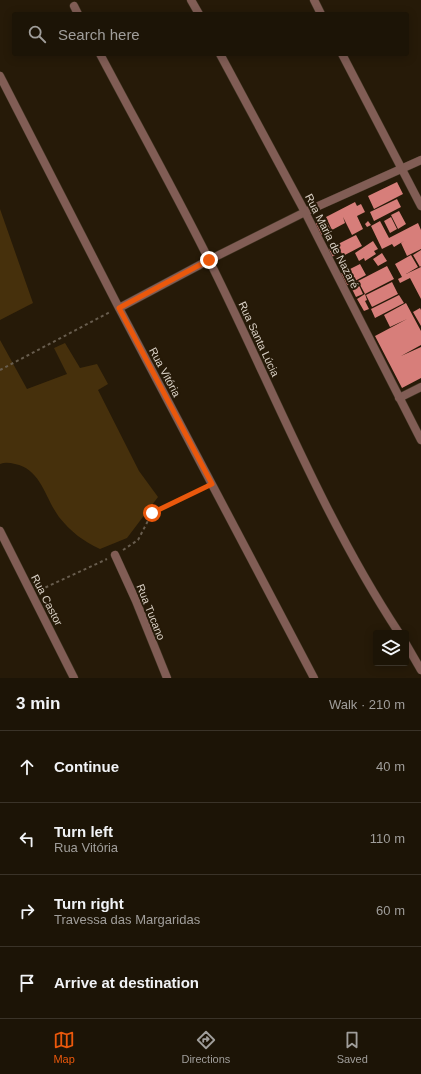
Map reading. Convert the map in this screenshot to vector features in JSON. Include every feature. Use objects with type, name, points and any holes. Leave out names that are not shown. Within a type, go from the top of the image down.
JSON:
[{"type":"street","points":[[191,0],[198,12]]},
{"type":"street","points":[[314,0],[320,12]]},
{"type":"street","points":[[74,6],[77,12]]},
{"type":"street","name":"Rua Santa Lúcia","points":[[101,56],[209,260],[336,524],[368,584],[397,630]]},
{"type":"street","name":"Rua Maria de Nazaré","points":[[221,56],[305,212],[421,440]]},
{"type":"street","points":[[343,56],[421,206]]},
{"type":"street","name":"Rua Vitória","points":[[0,76],[119,308],[314,678]]},
{"type":"street","points":[[119,308],[209,260],[305,212],[421,160]]},
{"type":"street","points":[[399,398],[421,387]]},
{"type":"street","name":"Rua Castor","points":[[0,531],[74,678]]},
{"type":"street","name":"Rua Tucano","points":[[115,555],[136,601],[167,678]]},
{"type":"street","points":[[409,649],[421,670]]},
{"type":"path","points":[[0,370],[119,308]]},
{"type":"path","points":[[32,594],[115,555],[138,540],[152,513],[212,484]]},
{"type":"shaded area","points":[[0,209],[33,303],[0,320]]},
{"type":"shaded area","points":[[0,340],[27,389],[67,374],[54,348],[65,343],[80,368],[97,364],[108,384],[98,390],[139,471],[158,497],[127,538],[100,549],[88,543],[73,532],[59,517],[42,485],[31,472],[24,467],[15,464],[0,464]]},
{"type":"building","points":[[397,182],[403,194],[374,209],[368,196]]},
{"type":"building","points":[[397,199],[401,207],[374,221],[370,212]]},
{"type":"building","points":[[355,202],[357,206],[361,204],[365,212],[357,216],[363,229],[352,235],[343,217],[345,223],[332,230],[326,217]]},
{"type":"building","points":[[399,211],[406,224],[398,229],[391,215]]},
{"type":"building","points":[[391,217],[397,229],[390,233],[384,221]]},
{"type":"building","points":[[325,219],[331,230],[321,235],[315,224]]},
{"type":"building","points":[[368,221],[371,225],[367,227],[365,224]]},
{"type":"building","points":[[380,221],[389,238],[418,223],[421,230],[421,249],[407,256],[401,243],[404,241],[394,247],[392,244],[382,249],[371,226]]},
{"type":"building","points":[[356,235],[362,246],[343,256],[341,252],[330,258],[326,250]]},
{"type":"building","points":[[373,241],[378,249],[374,251],[376,254],[365,261],[364,258],[359,261],[355,253]]},
{"type":"building","points":[[421,250],[421,266],[420,267],[413,255]]},
{"type":"building","points":[[382,253],[387,261],[378,266],[373,259]]},
{"type":"building","points":[[411,255],[418,267],[406,274],[421,267],[421,299],[410,278],[400,283],[398,279],[402,277],[395,264]]},
{"type":"building","points":[[360,264],[366,275],[344,287],[338,275]]},
{"type":"building","points":[[387,266],[394,279],[365,294],[358,281]]},
{"type":"building","points":[[357,281],[363,294],[356,297],[350,285]]},
{"type":"building","points":[[392,282],[398,294],[372,307],[366,295]]},
{"type":"building","points":[[365,294],[367,300],[365,301],[369,309],[364,311],[357,299]]},
{"type":"building","points":[[399,295],[404,303],[375,318],[371,309]]},
{"type":"building","points":[[406,303],[421,331],[421,345],[401,356],[421,347],[421,378],[402,388],[375,336],[407,319],[390,327],[384,315]]},
{"type":"building","points":[[420,308],[421,310],[421,326],[413,312]]},
{"type":"route","points":[[152,513],[212,484],[119,308],[209,260]]}]
